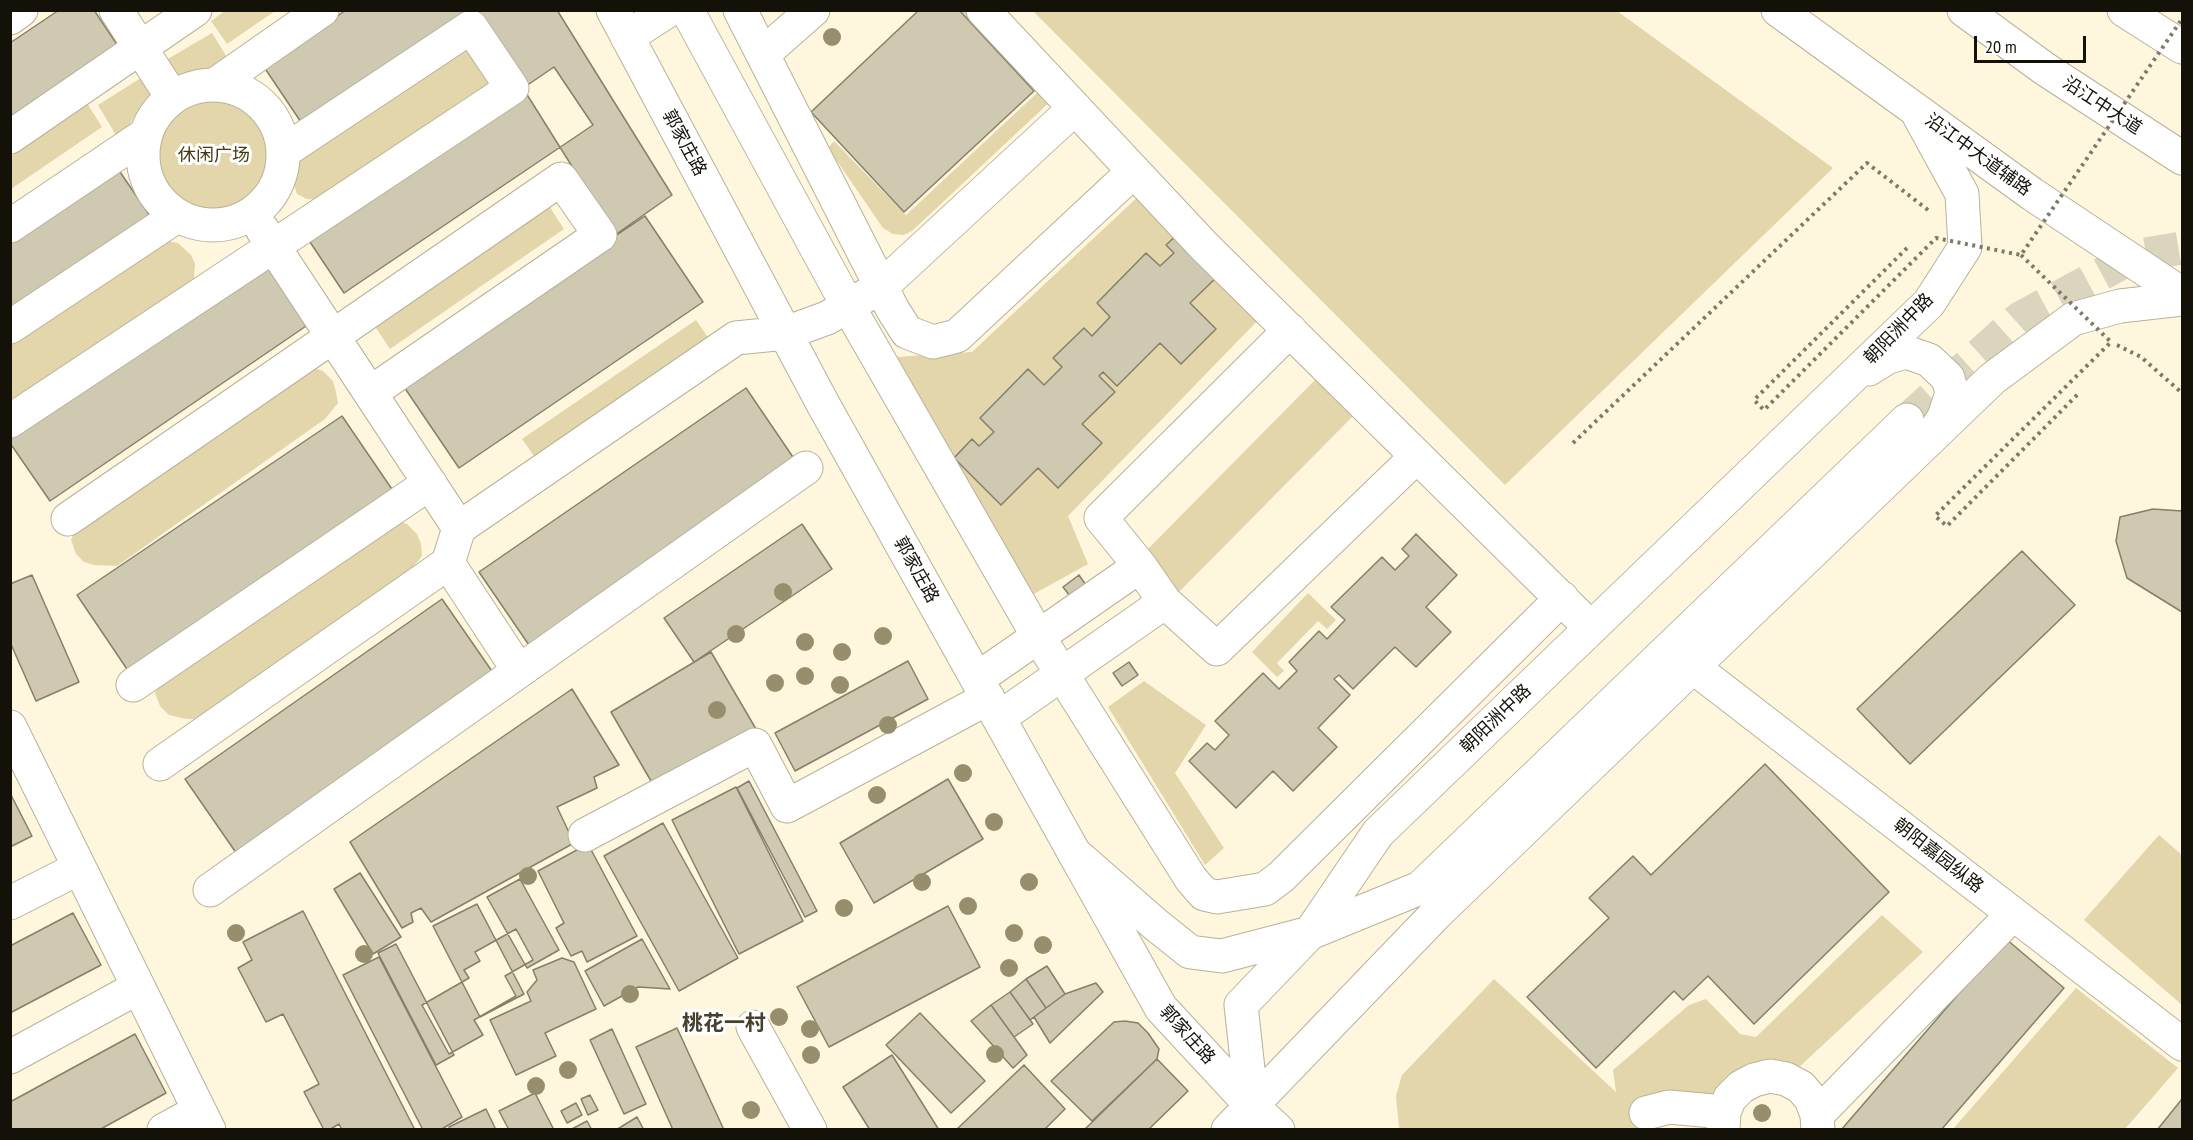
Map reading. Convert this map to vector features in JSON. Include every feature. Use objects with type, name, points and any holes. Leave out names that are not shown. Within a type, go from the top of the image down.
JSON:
[{"type":"main road","points":[[10,18],[21,10]]},
{"type":"main road","points":[[116,10],[172,97]]},
{"type":"main road","points":[[10,137],[195,10]]},
{"type":"main road","points":[[216,84],[322,10]]},
{"type":"main road","points":[[620,24],[669,10]]},
{"type":"main road","points":[[687,10],[848,306],[1038,636],[1191,879],[1204,894],[1217,897],[1265,889],[1281,877],[1562,598]]},
{"type":"main road","points":[[740,10],[881,286],[907,332],[933,342],[957,336],[1134,171]]},
{"type":"main road","points":[[763,54],[813,10]]},
{"type":"main road","points":[[983,10],[1204,246],[1591,628]]},
{"type":"main road","name":"沿江中大道辅路","points":[[1778,10],[2032,194],[2182,294]]},
{"type":"main road","name":"沿江中大道","points":[[1964,10],[2045,69],[2182,158]]},
{"type":"main road","points":[[2124,10],[2182,47]]},
{"type":"main road","name":"郭家庄路","points":[[620,24],[823,404],[1161,1008],[1252,1106],[1278,1130]]},
{"type":"main road","points":[[10,422],[512,88],[471,27],[283,152]]},
{"type":"main road","points":[[2045,69],[2182,178]]},
{"type":"main road","points":[[216,84],[239,89],[259,101],[274,118],[282,140],[283,163],[277,185],[264,204],[252,213],[245,218],[222,225],[199,225],[177,216],[159,202],[147,181],[142,158],[145,135],[155,114],[172,97],[193,87],[216,84]]},
{"type":"main road","points":[[160,764],[448,563],[459,528],[736,338],[786,333],[827,318],[881,286],[1075,108]]},
{"type":"main road","name":"朝阳洲中路","points":[[1252,1106],[1241,1005],[1310,933],[1378,833],[1929,303],[1965,247],[1962,194],[1916,110]]},
{"type":"main road","points":[[10,226],[145,135]]},
{"type":"main road","points":[[68,519],[561,179],[600,235],[370,393]]},
{"type":"main road","points":[[252,213],[459,528]]},
{"type":"main road","points":[[10,327],[177,216]]},
{"type":"main road","name":"朝阳洲中路","points":[[1228,1130],[1436,914],[1693,667],[1918,430],[2073,319],[2120,306],[2182,299]]},
{"type":"main road","points":[[1290,330],[1101,518],[1140,566],[1165,602],[1216,649],[1417,456]]},
{"type":"main road","name":"朝阳洲中路","points":[[1847,382],[1888,357],[1906,352],[1929,360],[1948,378],[1952,393],[1944,417],[1918,430]]},
{"type":"main road","points":[[1074,853],[1190,952],[1222,956],[1310,933],[1420,888],[1918,430]]},
{"type":"main road","points":[[210,890],[806,468]]},
{"type":"main road","points":[[133,686],[430,483]]},
{"type":"main road","points":[[448,563],[519,671]]},
{"type":"main road","points":[[988,698],[1038,636],[1140,566]]},
{"type":"main road","points":[[585,835],[755,745],[787,806],[988,698],[1061,674],[1165,602]]},
{"type":"main road","name":"朝阳嘉园纵路","points":[[1693,667],[2182,1044]]},
{"type":"main road","points":[[10,727],[126,994],[189,1124]]},
{"type":"main road","points":[[10,766],[72,871],[189,1124]]},
{"type":"main road","points":[[10,903],[72,871]]},
{"type":"main road","points":[[1646,1113],[1668,1107],[1723,1121],[1730,1098],[1741,1087],[1754,1080],[1770,1076],[1786,1079],[1801,1087],[1811,1100],[1818,1122],[2013,914]]},
{"type":"main road","points":[[10,1058],[126,994]]},
{"type":"main road","points":[[753,1027],[810,1130]]},
{"type":"path","points":[[2021,255],[2182,19]]},
{"type":"path","points":[[1573,443],[1867,163],[1931,213]]},
{"type":"path","points":[[1934,230],[1936,238]]},
{"type":"path","points":[[1936,238],[2021,255],[2111,342],[2141,357],[2182,393]]},
{"type":"path","points":[[1907,248],[1754,400],[1764,410],[1936,238]]},
{"type":"path","points":[[2079,393],[1947,526],[1935,516],[2111,342]]},
{"type":"green space","points":[[226,10],[275,11],[227,44],[211,21]]},
{"type":"green space","points":[[960,11],[970,11],[1053,99],[912,231],[903,235],[893,234],[883,228],[828,148],[834,141],[906,215],[1037,93]]},
{"type":"green space","points":[[1033,11],[1617,11],[1833,168],[1505,485]]},
{"type":"green space","points":[[212,33],[233,67],[197,73],[174,81],[161,63]]},
{"type":"green space","points":[[467,37],[506,93],[483,110],[471,94],[320,200],[307,199],[297,194],[289,169],[294,159]]},
{"type":"green space","points":[[144,76],[155,91],[141,106],[130,124],[123,147],[98,105]]},
{"type":"green space","name":"休闲广场","points":[[214,99],[236,103],[254,116],[267,134],[271,156],[267,178],[254,196],[236,209],[214,213],[192,209],[174,196],[161,178],[157,156],[161,134],[174,116],[192,103]]},
{"type":"green space","points":[[87,103],[102,127],[11,189],[11,156]]},
{"type":"green space","points":[[1143,192],[1265,313],[1068,516],[1088,564],[1032,595],[896,357],[972,352]]},
{"type":"green space","points":[[549,206],[564,229],[390,349],[374,325]]},
{"type":"green space","points":[[167,241],[178,243],[191,255],[195,264],[194,279],[186,293],[17,400],[11,397],[10,341]]},
{"type":"green space","points":[[696,320],[712,343],[538,462],[522,439]]},
{"type":"green space","points":[[312,367],[323,371],[333,381],[336,392],[338,403],[325,419],[117,566],[94,565],[84,562],[76,554],[71,540],[80,517]]},
{"type":"green space","points":[[1318,377],[1355,414],[1179,592],[1142,555]]},
{"type":"green space","points":[[395,520],[407,524],[417,534],[421,544],[422,556],[409,572],[202,719],[187,719],[169,715],[160,706],[155,693],[164,670]]},
{"type":"green space","points":[[1308,593],[1336,620],[1327,629],[1318,621],[1277,663],[1284,671],[1277,677],[1252,652]]},
{"type":"green space","points":[[1144,681],[1206,725],[1175,773],[1224,848],[1205,865],[1108,707]]},
{"type":"green space","points":[[2159,835],[2182,855],[2182,1005],[2084,920]]},
{"type":"green space","points":[[1882,915],[1923,952],[1797,1069],[1714,1099],[1633,1112],[1653,1129],[1400,1129],[1399,1127],[1396,1096],[1402,1075],[1494,979],[1616,1092],[1613,1070],[1689,1005],[1706,999],[1740,1034],[1756,1037]]},
{"type":"green space","points":[[2076,988],[2178,1068],[2125,1129],[1953,1129]]},
{"type":"building","points":[[59,10],[94,10],[120,49],[10,122],[10,43]]},
{"type":"building","points":[[346,10],[476,10],[305,128],[264,67]]},
{"type":"building","points":[[474,10],[557,10],[672,195],[615,235]]},
{"type":"building","points":[[919,10],[959,10],[1034,91],[904,212],[811,112]]},
{"type":"building","points":[[554,67],[593,125],[344,293],[306,236]]},
{"type":"building","points":[[116,166],[150,216],[10,310],[10,238]]},
{"type":"building","points":[[645,216],[703,302],[459,468],[400,381]]},
{"type":"building","points":[[1181,231],[1222,272],[1190,303],[1216,329],[1181,364],[1160,343],[1117,386],[1103,372],[1099,376],[1115,392],[1082,424],[1102,443],[1058,488],[1038,468],[1001,505],[954,458],[972,439],[979,446],[994,432],[980,418],[1028,369],[1044,385],[1062,367],[1053,358],[1084,328],[1092,336],[1110,317],[1097,303],[1146,253],[1160,266],[1174,253],[1166,245]]},
{"type":"building","points":[[269,260],[312,322],[50,501],[10,443],[10,437]]},
{"type":"building","points":[[746,388],[797,463],[531,648],[479,572]]},
{"type":"building","points":[[342,416],[398,498],[133,678],[77,595]]},
{"type":"building","points":[[2153,509],[2182,511],[2182,612],[2127,578],[2116,541],[2120,517]]},
{"type":"building","points":[[802,524],[832,569],[694,662],[664,618]]},
{"type":"building","points":[[1416,534],[1457,575],[1426,607],[1451,632],[1416,667],[1395,647],[1353,689],[1339,675],[1334,679],[1350,695],[1318,728],[1337,747],[1293,791],[1273,771],[1236,808],[1189,761],[1207,743],[1215,750],[1229,735],[1215,721],[1263,673],[1279,689],[1297,671],[1289,662],[1319,631],[1327,639],[1345,620],[1331,607],[1382,557],[1395,570],[1409,556],[1402,549]]},
{"type":"building","points":[[2022,551],[2075,605],[1910,764],[1857,709]]},
{"type":"building","points":[[32,575],[79,682],[36,701],[10,642],[10,584]]},
{"type":"building","points":[[1079,575],[1088,588],[1073,600],[1063,587]]},
{"type":"building","points":[[442,599],[496,677],[239,857],[185,779]]},
{"type":"building","points":[[711,652],[756,729],[655,788],[611,712]]},
{"type":"building","points":[[908,661],[928,699],[795,771],[775,733]]},
{"type":"building","points":[[1129,662],[1138,675],[1122,686],[1113,673]]},
{"type":"building","points":[[572,689],[619,765],[594,777],[597,788],[557,807],[574,843],[431,922],[421,908],[411,913],[413,922],[402,928],[350,842]]},
{"type":"building","points":[[1765,764],[1889,892],[1754,1024],[1708,976],[1683,1000],[1674,991],[1596,1068],[1527,997],[1609,918],[1589,898],[1633,856],[1651,875]]},
{"type":"building","points":[[948,779],[983,839],[874,903],[840,843]]},
{"type":"building","points":[[749,781],[817,911],[805,917],[737,788]]},
{"type":"building","points":[[736,787],[803,921],[739,954],[672,820]]},
{"type":"building","points":[[10,793],[32,836],[10,847]]},
{"type":"building","points":[[663,823],[738,958],[679,991],[604,856]]},
{"type":"building","points":[[588,844],[637,936],[587,962],[582,951],[571,956],[556,928],[564,923],[538,871]]},
{"type":"building","points":[[360,873],[401,937],[373,954],[334,889]]},
{"type":"building","points":[[520,879],[559,950],[527,968],[487,897]]},
{"type":"building","points":[[477,904],[524,994],[480,1017],[433,926]]},
{"type":"building","points":[[948,906],[980,967],[829,1047],[797,987]]},
{"type":"building","points":[[303,911],[415,1130],[342,1130],[339,1124],[329,1130],[324,1130],[304,1092],[319,1084],[283,1014],[266,1022],[238,968],[252,960],[243,942]]},
{"type":"building","points":[[73,913],[101,965],[10,1013],[10,946]]},
{"type":"building","points":[[516,929],[533,960],[505,976],[516,996],[474,1020],[483,1035],[449,1054],[422,1005],[469,978],[464,970],[480,961],[475,952]]},
{"type":"building","points":[[642,939],[670,989],[638,987],[604,1006],[585,971]]},
{"type":"building","points":[[2006,939],[2064,988],[1941,1130],[1841,1130]]},
{"type":"building","points":[[396,944],[454,1055],[436,1065],[378,953]]},
{"type":"building","points":[[379,957],[462,1117],[440,1130],[423,1130],[343,975]]},
{"type":"building","points":[[562,958],[574,962],[596,1009],[545,1033],[556,1056],[516,1075],[490,1020],[531,1001],[527,992],[537,980],[533,970]]},
{"type":"building","points":[[1047,966],[1065,994],[1046,1008],[1026,979]]},
{"type":"building","points":[[1026,979],[1046,1008],[1030,1020],[1010,992]]},
{"type":"building","points":[[1096,983],[1103,992],[1050,1043],[1034,1017],[1065,994]]},
{"type":"building","points":[[1010,992],[1033,1024],[1014,1037],[991,1005]]},
{"type":"building","points":[[991,1005],[1027,1055],[1013,1068],[971,1021]]},
{"type":"building","points":[[920,1013],[985,1081],[951,1113],[886,1045]]},
{"type":"building","points":[[1114,1022],[1138,1023],[1148,1033],[1159,1049],[1157,1059],[1092,1121],[1051,1081]]},
{"type":"building","points":[[677,1028],[724,1130],[673,1130],[636,1047]]},
{"type":"building","points":[[612,1029],[646,1104],[624,1114],[590,1040]]},
{"type":"building","points":[[135,1034],[166,1093],[99,1130],[10,1130],[10,1102]]},
{"type":"building","points":[[892,1055],[939,1130],[870,1130],[843,1087]]},
{"type":"building","points":[[1157,1059],[1188,1091],[1148,1130],[1084,1130]]},
{"type":"building","points":[[1024,1065],[1065,1109],[1044,1130],[956,1130]]},
{"type":"building","points":[[535,1093],[554,1130],[509,1130],[499,1111]]},
{"type":"building","points":[[590,1095],[598,1110],[588,1115],[581,1099]]},
{"type":"building","points":[[2182,1099],[2182,1130],[2157,1130]]},
{"type":"building","points":[[576,1103],[582,1115],[567,1123],[561,1111]]},
{"type":"building","points":[[486,1109],[496,1130],[450,1130],[449,1127]]},
{"type":"building","points":[[637,1117],[644,1130],[616,1130]]},
{"type":"building","points":[[587,1121],[592,1130],[570,1130]]},
{"type":"tunnel","points":[[1907,420],[2020,318],[2135,256],[2182,248]]},
{"type":"district","name":"桃花一村","points":[[724,1024]]}]
